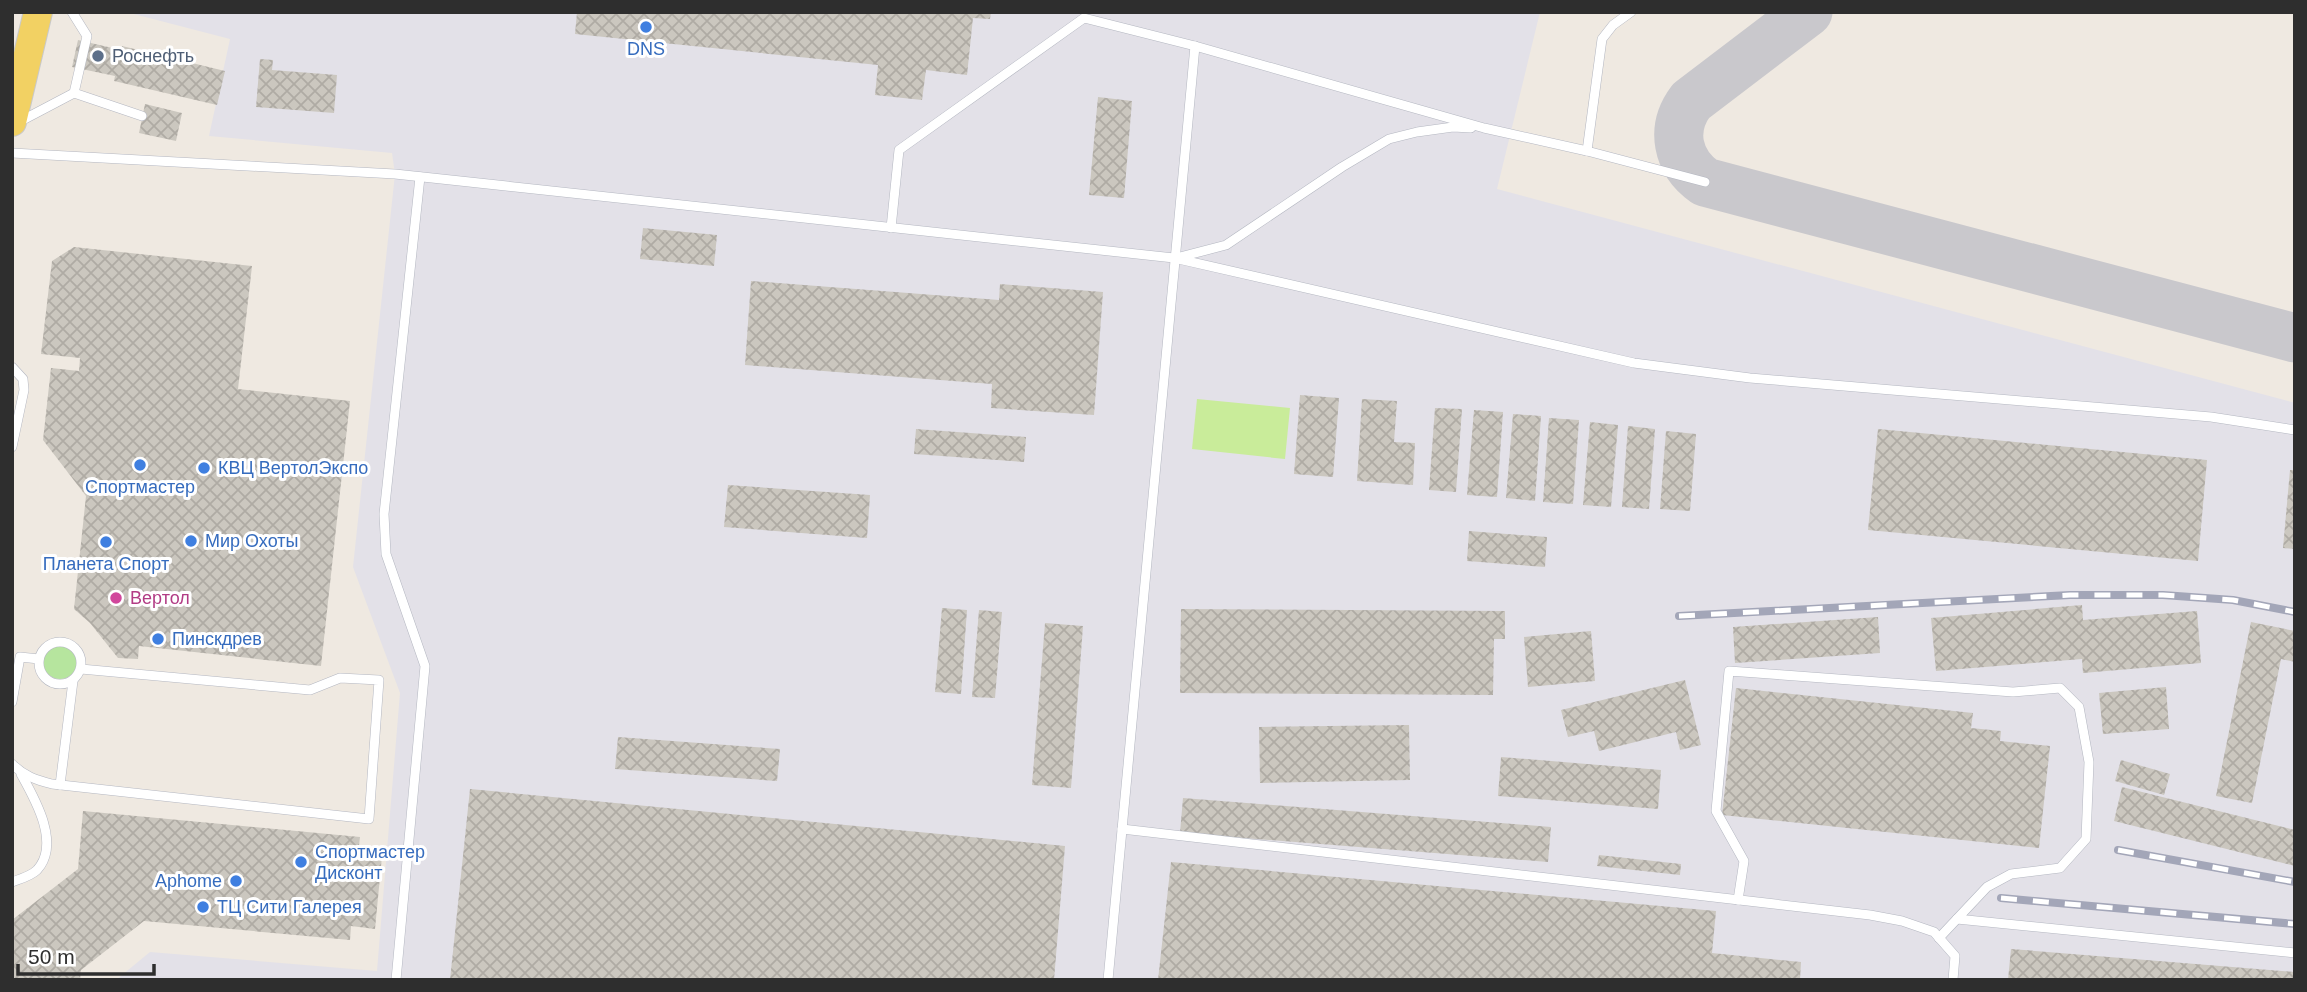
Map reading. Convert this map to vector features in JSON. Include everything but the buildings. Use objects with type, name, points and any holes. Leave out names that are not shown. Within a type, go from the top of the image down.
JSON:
[{"type":"main road","points":[[12,124],[38,12]]},
{"type":"lane","points":[[72,12],[87,36],[74,93]]},
{"type":"lane","points":[[1587,151],[1602,39],[1613,25],[1631,12]]},
{"type":"lane","points":[[891,228],[899,150],[1084,18],[1195,46],[1484,128],[1587,151],[1705,182]]},
{"type":"lane","points":[[1108,980],[1195,46]]},
{"type":"lane","points":[[12,124],[74,93],[142,117]]},
{"type":"lane","points":[[1174,258],[1226,245],[1342,167],[1389,139],[1453,127],[1484,128]]},
{"type":"lane","points":[[12,153],[420,177],[1174,258],[1634,363],[1750,378],[2211,417],[2295,430]]},
{"type":"lane","points":[[396,980],[425,666],[386,554],[384,514],[420,177]]},
{"type":"lane","points":[[12,367],[23,379],[24,390],[12,447]]},
{"type":"lane","points":[[60,785],[73,681],[81,668],[82,660],[77,650],[69,643],[57,641],[47,645],[39,659],[38,666],[42,676],[51,683],[62,685],[73,681]]},
{"type":"lane","points":[[12,702],[20,657],[39,659]]},
{"type":"lane","points":[[20,773],[60,785],[369,819],[379,680],[340,678],[310,691],[81,668]]},
{"type":"lane","points":[[1738,900],[1744,861],[1716,811],[1729,671],[2013,692],[2060,688],[2080,707],[2088,762],[2086,839],[2060,868],[2011,874],[1987,887],[1939,938]]},
{"type":"lane","points":[[12,764],[40,809],[47,846],[36,872],[12,882]]},
{"type":"lane","points":[[1122,829],[1891,919],[1934,932],[1955,956],[1952,980]]},
{"type":"lane","points":[[1957,919],[2295,953]]},
{"type":"shaded area","points":[[126,12],[1540,12],[1497,189],[2295,403],[2295,980],[116,980],[150,952],[377,971],[400,693],[353,567],[395,174],[392,153],[209,136],[230,39]]},
{"type":"green space","points":[[1197,399],[1290,408],[1285,459],[1192,449]]},
{"type":"green space","points":[[60,645],[72,650],[77,662],[72,674],[60,679],[48,674],[43,662],[48,650]]},
{"type":"taxiway","points":[[1808,12],[1691,101],[1684,112],[1679,134],[1683,155],[1695,174],[1705,182],[2295,338]]},
{"type":"railway","points":[[1679,616],[2070,595],[2163,595],[2233,600],[2295,612]]},
{"type":"railway","points":[[2118,850],[2295,882]]},
{"type":"railway","points":[[2001,898],[2295,924]]},
{"type":"place","name":"DNS","points":[[646,27]]},
{"type":"place","name":"Роснефть","points":[[98,56]]},
{"type":"place","name":"Спортмастер","points":[[140,465]]},
{"type":"place","name":"КВЦ ВертолЭкспо","points":[[204,468]]},
{"type":"place","name":"Мир Охоты","points":[[191,541]]},
{"type":"place","name":"Планета Спорт","points":[[106,542]]},
{"type":"place","name":"Вертол","points":[[116,598]]},
{"type":"place","name":"Пинскдрев","points":[[158,639]]},
{"type":"place","name":"Спортмастер Дисконт","points":[[301,862]]},
{"type":"place","name":"Aphome","points":[[236,881]]},
{"type":"place","name":"ТЦ Сити Галерея","points":[[203,907]]}]
